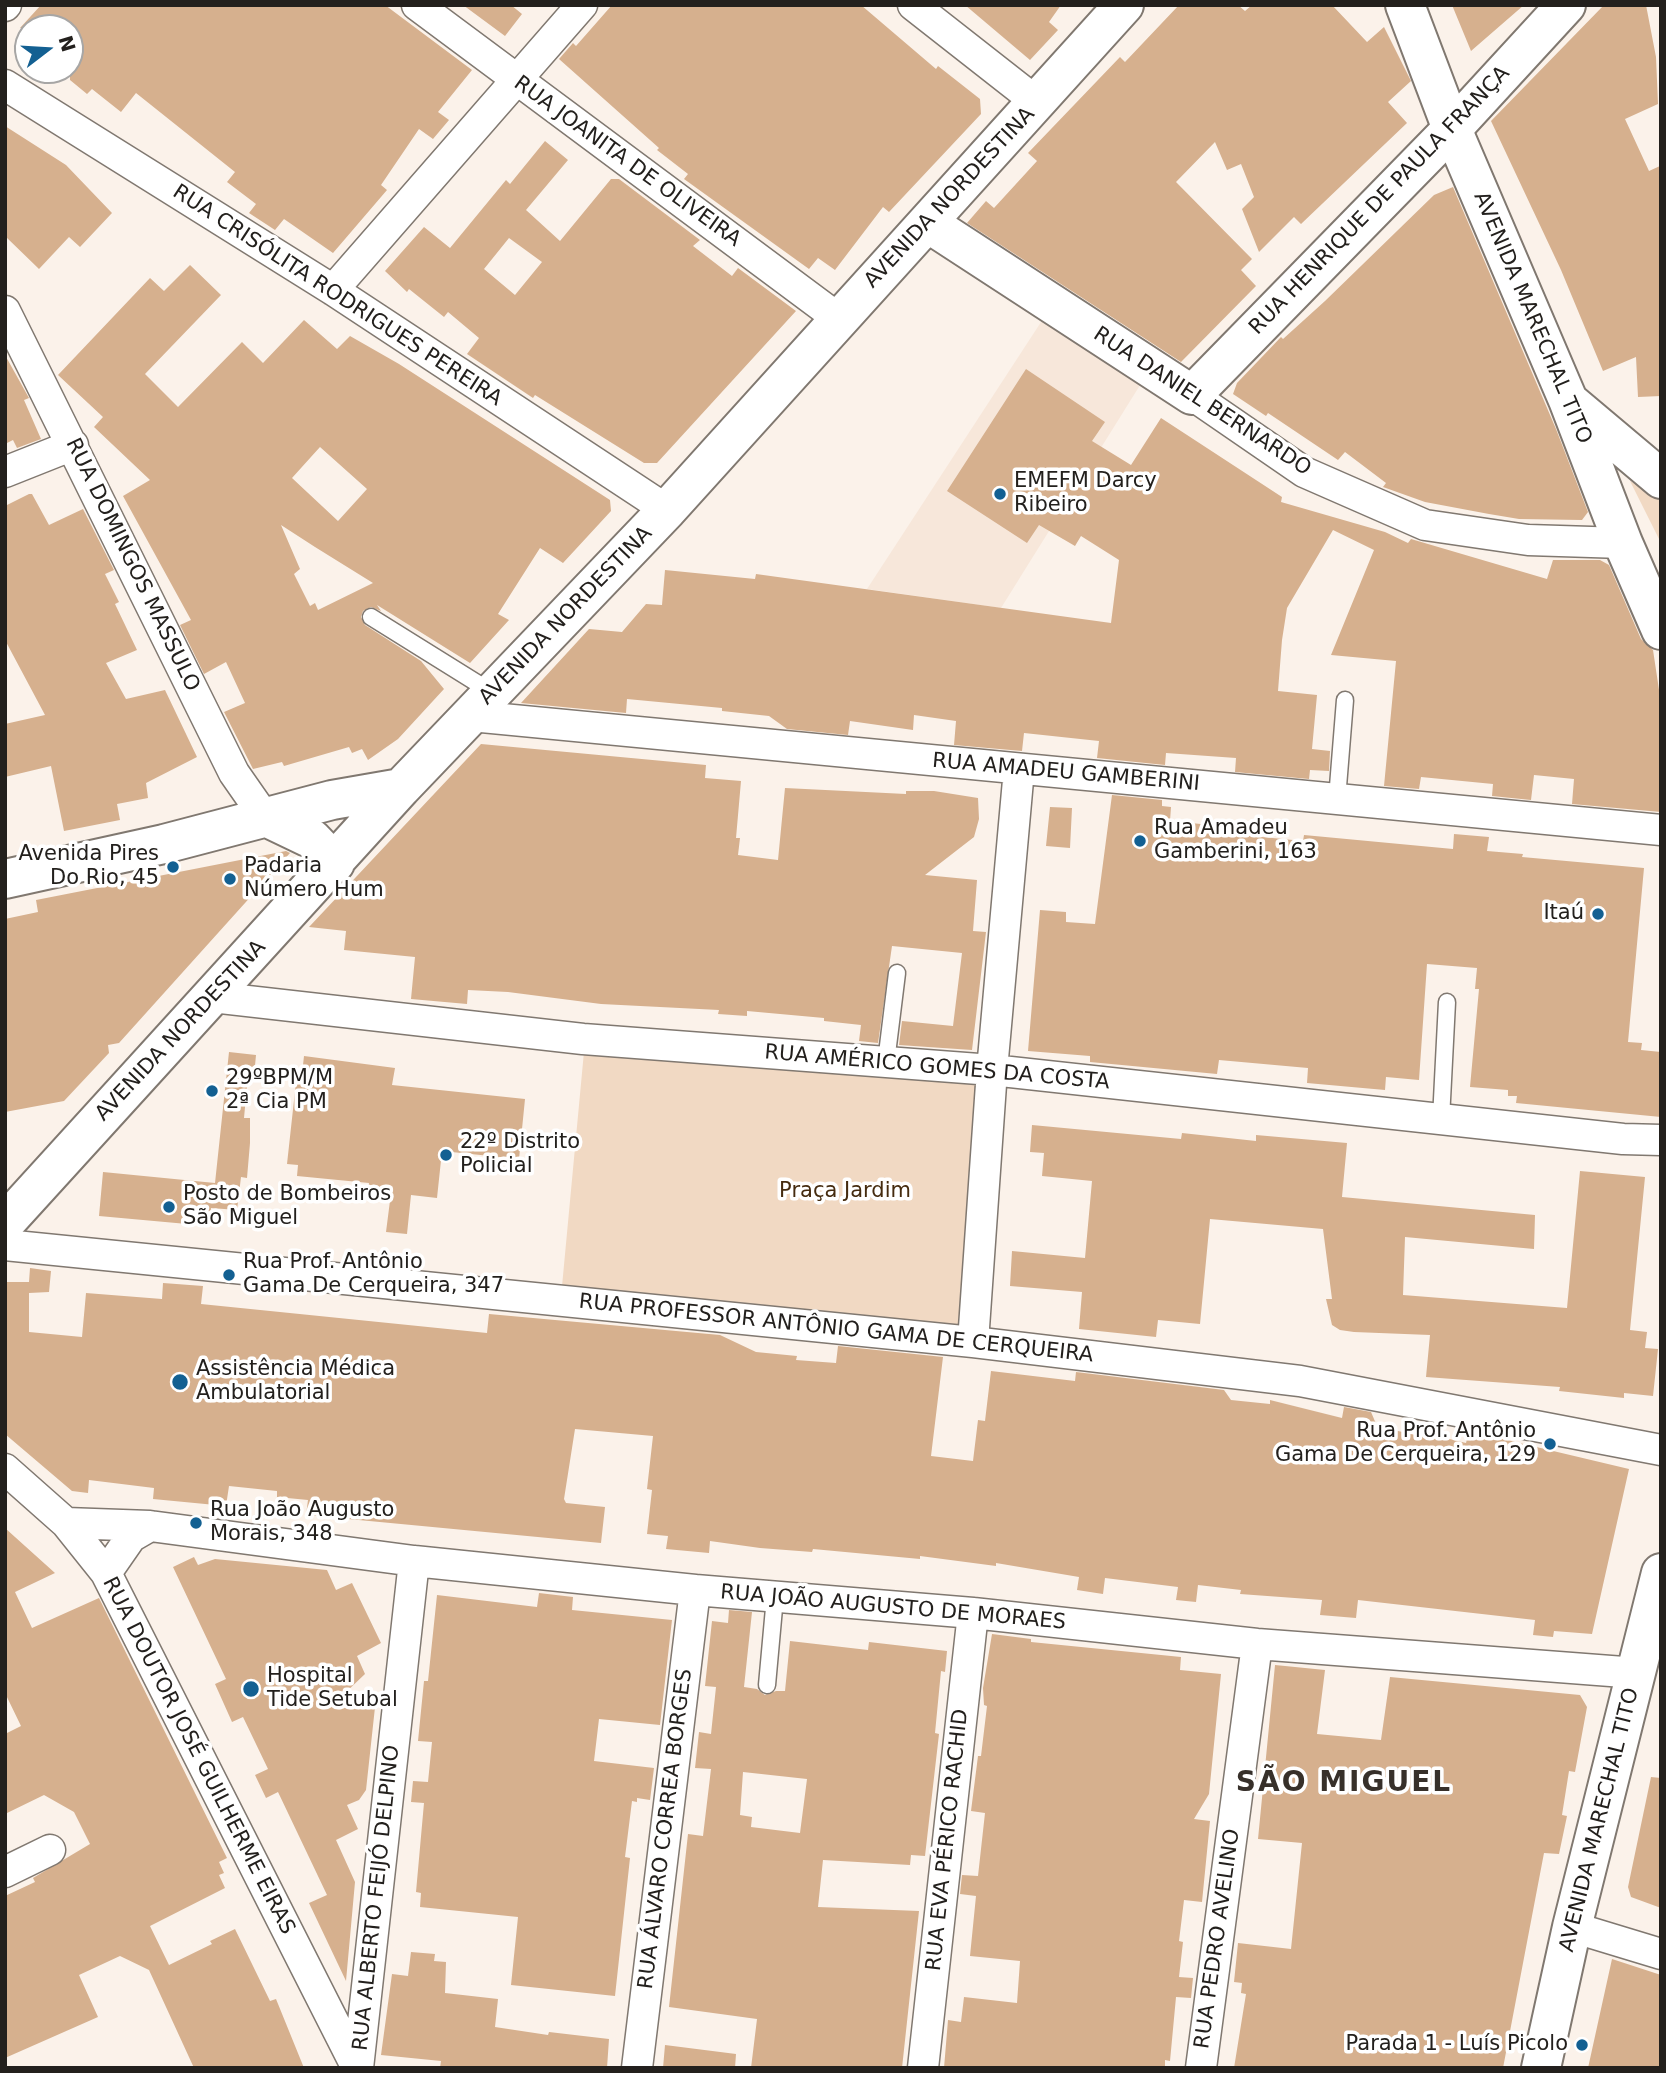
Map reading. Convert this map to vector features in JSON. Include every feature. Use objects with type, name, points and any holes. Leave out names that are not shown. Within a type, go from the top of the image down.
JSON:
[{"type":"main road","name":"AVENIDA NORDESTINA","points":[[5,1223],[401,788],[667,510],[1124,5]]},
{"type":"main road","name":"AVENIDA MARECHAL TITO","points":[[1405,5],[1452,129],[1568,400],[1623,543],[1661,630]]},
{"type":"main road","name":"RUA HENRIQUE DE PAULA FRANÇA","points":[[1192,395],[1452,129],[1566,5]]},
{"type":"main road","name":"RUA DANIEL BERNARDO","points":[[928,223],[1192,395]]},
{"type":"main road","points":[[1568,400],[1661,479]]},
{"type":"main road","points":[[5,879],[164,844],[332,800],[401,788]]},
{"type":"main road","points":[[264,816],[312,839],[335,863]]},
{"type":"main road","name":"AVENIDA MARECHAL TITO","points":[[1541,2068],[1572,1927],[1661,1573]]},
{"type":"street","name":"RUA JOANITA DE OLIVEIRA","points":[[417,5],[839,319]]},
{"type":"street","points":[[332,290],[582,5]]},
{"type":"street","points":[[914,5],[1038,103]]},
{"type":"street","name":"RUA CRISÓLITA RODRIGUES PEREIRA","points":[[5,85],[332,290],[667,510]]},
{"type":"street","name":"RUA DOMINGOS MASSULO","points":[[5,310],[234,773],[264,816]]},
{"type":"street","name":"RUA DANIEL BERNARDO","points":[[1192,395],[1304,472],[1425,525],[1528,540],[1623,543]]},
{"type":"street","points":[[5,472],[73,445]]},
{"type":"street","name":"RUA AMADEU GAMBERINI","points":[[482,704],[1019,769],[1661,830]]},
{"type":"street","points":[[973,1342],[992,1070],[1019,769]]},
{"type":"street","name":"RUA AMÉRICO GOMES DA COSTA","points":[[212,997],[583,1039],[992,1070],[1623,1139],[1661,1140]]},
{"type":"street","name":"RUA PROFESSOR ANTÔNIO GAMA DE CERQUEIRA","points":[[5,1245],[973,1342],[1300,1381],[1661,1450]]},
{"type":"street","name":"RUA DOUTOR JOSÉ GUILHERME EIRAS","points":[[5,1469],[66,1523],[106,1573],[358,2068]]},
{"type":"street","name":"RUA JOÃO AUGUSTO DE MORAES","points":[[66,1523],[150,1526],[414,1561],[695,1590],[973,1613],[1257,1644],[1637,1673]]},
{"type":"street","points":[[106,1573],[131,1537],[150,1526]]},
{"type":"street","name":"RUA ALBERTO FEIJÓ DELPINO","points":[[358,2068],[414,1561]]},
{"type":"street","name":"RUA ÁLVARO CORREA BORGES","points":[[637,2068],[695,1590]]},
{"type":"street","name":"RUA EVA PÉRICO RACHID","points":[[923,2068],[973,1613]]},
{"type":"street","name":"RUA PEDRO AVELINO","points":[[1201,2068],[1257,1644]]},
{"type":"street","points":[[5,1872],[50,1850]]},
{"type":"street","points":[[1572,1927],[1661,1954]]},
{"type":"lane","points":[[371,617],[482,704]]},
{"type":"lane","points":[[1336,799],[1345,700]]},
{"type":"lane","points":[[886,1062],[897,974]]},
{"type":"lane","points":[[1441,1119],[1447,1002]]},
{"type":"lane","points":[[767,1685],[775,1597]]},
{"type":"shaded area","name":"EMEFM Darcy Ribeiro","points":[[1043,319],[1142,382],[1001,608],[867,589]]},
{"type":"green space","points":[[1630,481],[1661,498],[1661,543]]},
{"type":"green space","name":"Praça Jardim","points":[[585,1041],[999,1071],[969,1336],[561,1297]]},
{"type":"building","points":[[41,5],[385,5],[472,70],[438,112],[449,120],[433,139],[419,129],[381,185],[387,190],[333,253],[284,219],[275,230],[249,213],[256,204],[227,182],[235,172],[136,93],[121,112],[92,89],[87,94],[75,84],[84,84],[84,14],[33,14]]},
{"type":"building","points":[[463,5],[511,5],[522,14],[505,36]]},
{"type":"building","points":[[612,5],[861,5],[936,69],[938,66],[980,99],[981,114],[889,212],[883,207],[835,270],[818,258],[809,269],[684,179],[688,174],[657,150],[659,148],[559,59],[573,43],[576,46]]},
{"type":"building","points":[[965,5],[1061,5],[1049,22],[1058,30],[1030,60]]},
{"type":"building","points":[[1179,5],[1238,5],[1245,11],[1252,5],[1332,5],[1367,42],[1384,27],[1411,81],[1388,102],[1407,123],[1301,224],[1294,217],[1259,252],[1242,209],[1254,197],[1241,164],[1227,170],[1215,142],[1176,182],[1252,259],[1241,270],[1256,286],[1181,362],[967,223],[986,201],[994,208],[1037,161],[1028,153],[1120,57],[1125,62]]},
{"type":"building","points":[[1452,5],[1524,5],[1471,51]]},
{"type":"building","points":[[1604,5],[1646,5],[1656,57],[1658,104],[1625,119],[1649,171],[1660,166],[1661,396],[1638,397],[1636,357],[1603,371],[1561,270],[1491,121]]},
{"type":"building","points":[[5,126],[66,165],[112,213],[80,247],[69,237],[39,269],[5,236]]},
{"type":"building","points":[[545,141],[568,160],[526,210],[560,241],[611,179],[619,179],[700,240],[693,246],[732,276],[738,268],[796,311],[657,463],[644,463],[535,395],[533,398],[467,354],[479,338],[448,312],[444,317],[409,289],[407,292],[385,271],[424,227],[450,248],[506,180],[510,184]],"holes":[[[509,238],[542,262],[515,295],[484,269]]]},
{"type":"building","points":[[1453,187],[1556,429],[1588,512],[1582,520],[1519,519],[1425,502],[1383,487],[1386,483],[1345,452],[1338,460],[1268,413],[1266,416],[1233,394],[1237,383],[1281,337],[1283,339],[1325,301],[1434,195]]},
{"type":"building","points":[[190,265],[221,295],[145,374],[178,407],[242,342],[263,363],[304,320],[337,349],[350,336],[399,364],[610,500],[611,511],[563,563],[540,548],[498,614],[509,620],[470,663],[377,605],[381,611],[371,607],[363,611],[361,617],[365,625],[421,661],[444,689],[398,739],[368,760],[362,749],[352,753],[349,747],[284,766],[282,762],[253,769],[224,712],[245,703],[226,662],[204,674],[180,625],[191,620],[123,496],[150,480],[94,427],[103,417],[58,375],[150,278],[164,291]],"holes":[[[320,447],[367,489],[338,521],[292,478]],[[281,525],[315,547],[373,583],[318,610],[315,603],[310,606],[294,574],[300,569]]]},
{"type":"building","points":[[5,355],[29,398],[24,400],[41,439],[17,448],[13,440],[5,444]]},
{"type":"building","points":[[1026,369],[1105,422],[1092,441],[1131,465],[1161,418],[1282,497],[1281,502],[1385,532],[1408,543],[1411,539],[1547,579],[1553,560],[1600,560],[1609,565],[1641,639],[1653,650],[1661,703],[1661,812],[1572,804],[1574,779],[1534,775],[1531,800],[1492,796],[1493,784],[1421,777],[1419,789],[1384,786],[1396,661],[1331,655],[1374,550],[1333,530],[1287,608],[1282,640],[1278,691],[1317,695],[1312,749],[1330,751],[1329,771],[1310,770],[1309,779],[1235,772],[1236,758],[1166,753],[1165,765],[1097,758],[1099,741],[1024,733],[1022,751],[954,745],[956,721],[914,715],[913,730],[850,721],[848,735],[787,729],[769,716],[722,711],[722,708],[627,699],[626,713],[521,703],[589,629],[622,632],[646,604],[662,605],[665,570],[755,579],[756,574],[1111,623],[1119,560],[1081,536],[1075,546],[1039,525],[1027,543],[947,491]]},
{"type":"building","points":[[32,494],[49,525],[83,509],[114,570],[105,574],[119,602],[115,604],[137,650],[106,663],[126,699],[165,690],[197,757],[146,783],[148,798],[117,804],[120,820],[64,831],[51,766],[5,777],[5,724],[45,715],[5,640],[5,506]]},
{"type":"building","points":[[481,744],[706,765],[705,778],[741,781],[736,838],[740,838],[738,855],[778,860],[785,788],[906,794],[906,791],[934,791],[978,798],[979,819],[974,837],[925,875],[977,880],[973,931],[986,932],[972,1050],[899,1045],[902,1021],[953,1026],[962,953],[892,946],[878,1043],[859,1041],[861,1025],[824,1021],[824,1018],[747,1011],[747,1016],[718,1014],[719,1010],[601,1004],[508,992],[468,990],[467,1004],[411,999],[415,957],[344,950],[346,931],[309,927]]},
{"type":"building","points":[[1112,795],[1162,800],[1162,806],[1171,807],[1170,821],[1242,828],[1242,835],[1303,841],[1304,835],[1453,849],[1454,834],[1489,837],[1487,851],[1523,854],[1522,857],[1644,868],[1628,1042],[1642,1043],[1641,1050],[1661,1052],[1661,1117],[1516,1103],[1517,1096],[1508,1096],[1508,1090],[1470,1087],[1479,989],[1475,989],[1477,968],[1427,964],[1419,1080],[1386,1077],[1385,1090],[1307,1083],[1308,1068],[1219,1060],[1217,1074],[1090,1062],[1090,1056],[1028,1051],[1040,910],[1066,912],[1066,922],[1095,924]]},
{"type":"building","points":[[1050,807],[1072,808],[1070,848],[1046,846]]},
{"type":"building","points":[[286,851],[290,853],[119,1043],[108,1045],[109,1053],[64,1101],[5,1112],[5,919],[38,912],[36,900]]},
{"type":"building","points":[[229,1052],[256,1055],[254,1076],[248,1075],[244,1118],[250,1118],[247,1178],[241,1177],[237,1210],[211,1208],[209,1226],[99,1216],[103,1172],[215,1183]]},
{"type":"building","points":[[304,1056],[395,1068],[392,1085],[525,1099],[519,1159],[442,1151],[437,1198],[411,1195],[407,1234],[386,1232],[391,1193],[368,1191],[369,1183],[297,1176],[298,1165],[287,1164],[297,1073],[302,1074]]},
{"type":"building","points":[[1032,1125],[1181,1139],[1182,1133],[1256,1141],[1256,1135],[1347,1143],[1342,1197],[1535,1215],[1534,1249],[1405,1237],[1403,1295],[1567,1308],[1580,1171],[1645,1177],[1630,1330],[1647,1332],[1645,1348],[1658,1349],[1653,1396],[1624,1393],[1624,1398],[1559,1391],[1560,1387],[1426,1377],[1430,1335],[1354,1332],[1340,1330],[1332,1325],[1326,1299],[1332,1299],[1323,1229],[1210,1219],[1200,1324],[1158,1320],[1156,1337],[1079,1329],[1082,1292],[1010,1286],[1012,1251],[1085,1258],[1092,1181],[1042,1176],[1044,1153],[1030,1152]]},
{"type":"building","points":[[30,1268],[51,1271],[49,1292],[29,1293],[29,1332],[82,1337],[86,1293],[162,1299],[163,1283],[203,1286],[201,1304],[487,1333],[489,1314],[720,1335],[756,1352],[797,1356],[796,1360],[836,1363],[838,1346],[943,1357],[931,1456],[973,1461],[978,1420],[985,1421],[991,1371],[1075,1381],[1076,1372],[1224,1390],[1231,1400],[1270,1404],[1270,1400],[1342,1418],[1344,1407],[1371,1412],[1377,1426],[1432,1439],[1433,1435],[1466,1443],[1469,1431],[1629,1469],[1592,1634],[1554,1631],[1553,1637],[1533,1635],[1535,1620],[1358,1600],[1356,1618],[1320,1615],[1322,1600],[1240,1594],[1241,1590],[1198,1585],[1196,1602],[1176,1600],[1178,1587],[1105,1578],[1103,1594],[1077,1590],[1079,1577],[996,1563],[996,1566],[920,1556],[920,1559],[813,1549],[812,1552],[760,1548],[710,1541],[709,1553],[666,1549],[668,1536],[647,1534],[652,1490],[647,1489],[653,1436],[575,1429],[564,1499],[566,1503],[605,1507],[601,1543],[306,1515],[308,1500],[277,1497],[277,1491],[229,1486],[226,1506],[153,1499],[154,1488],[89,1480],[88,1493],[72,1491],[5,1434],[5,1282],[29,1282]]},
{"type":"building","points":[[5,1528],[55,1573],[15,1592],[32,1628],[99,1598],[227,1858],[219,1862],[224,1873],[219,1875],[225,1888],[150,1926],[169,1965],[212,1944],[210,1941],[235,1929],[270,2001],[276,1999],[304,2068],[194,2068],[149,1970],[120,1956],[79,1975],[98,2017],[5,2058],[5,1896],[35,1882],[33,1878],[90,1844],[74,1812],[44,1795],[5,1814],[5,1734],[21,1726],[5,1693]]},
{"type":"building","points":[[194,1557],[198,1565],[215,1559],[327,1570],[336,1590],[352,1583],[381,1643],[357,1656],[365,1674],[343,1695],[376,1698],[366,1790],[359,1800],[347,1805],[358,1829],[336,1840],[355,1882],[346,1981],[309,1903],[327,1895],[278,1792],[266,1798],[255,1775],[268,1769],[243,1717],[232,1722],[215,1684],[226,1679],[173,1567]]},
{"type":"building","points":[[539,1593],[573,1597],[572,1610],[672,1620],[660,1725],[599,1719],[594,1761],[654,1768],[650,1800],[637,1798],[637,1802],[632,1801],[625,1857],[630,1858],[615,1996],[511,1985],[518,1917],[420,1907],[421,1893],[416,1892],[424,1803],[411,1802],[413,1781],[428,1782],[432,1742],[418,1741],[424,1681],[428,1681],[437,1595],[537,1607]]},
{"type":"building","points":[[729,1610],[752,1612],[744,1687],[757,1689],[765,1695],[785,1691],[790,1641],[868,1650],[869,1642],[947,1651],[945,1672],[941,1671],[935,1733],[939,1734],[925,1856],[911,1855],[910,1865],[823,1860],[818,1907],[919,1911],[902,2068],[751,2068],[757,2019],[669,2007],[688,1834],[703,1836],[711,1769],[695,1768],[699,1732],[711,1734],[716,1687],[705,1686],[712,1621],[728,1623]],"holes":[[[743,1772],[807,1779],[800,1833],[751,1827],[752,1817],[740,1815]]]},
{"type":"building","points":[[992,1634],[1031,1639],[1031,1642],[1181,1657],[1180,1670],[1221,1674],[1209,1794],[1194,1819],[1210,1821],[1202,1902],[1184,1900],[1179,1941],[1183,1942],[1179,1977],[1193,1978],[1191,1998],[1176,1997],[1170,2061],[1165,2060],[1165,2068],[944,2068],[948,2020],[961,2022],[964,1997],[1017,2003],[1020,1961],[970,1956],[976,1896],[960,1894],[962,1875],[978,1876],[985,1813],[971,1811],[987,1706],[984,1705],[983,1688]]},
{"type":"building","points":[[1275,1665],[1325,1670],[1317,1734],[1381,1740],[1390,1677],[1580,1695],[1587,1707],[1575,1772],[1569,1771],[1562,1815],[1567,1816],[1559,1854],[1544,1853],[1503,2068],[1234,2068],[1246,1994],[1241,1993],[1242,1983],[1234,1982],[1238,1943],[1291,1949],[1302,1843],[1258,1839]]},
{"type":"building","points":[[1651,1777],[1661,1778],[1661,1908],[1631,1897],[1628,1887]]},
{"type":"building","points":[[411,1952],[435,1954],[434,1961],[446,1962],[445,1993],[498,1999],[495,2027],[548,2035],[549,2032],[609,2039],[607,2068],[440,2068],[441,2061],[381,2055],[392,1974],[408,1976]]},
{"type":"building","points":[[1612,1959],[1661,1975],[1661,2068],[1588,2068]]},
{"type":"building","points":[[665,2045],[736,2054],[735,2068],[663,2068]]},
{"type":"place","name":"EMEFM Darcy Ribeiro","points":[[1000,494]]},
{"type":"place","name":"Rua Amadeu Gamberini, 163","points":[[1140,841]]},
{"type":"place","name":"Avenida Pires Do Rio, 45","points":[[173,867]]},
{"type":"place","name":"Padaria Número Hum","points":[[230,879]]},
{"type":"place","name":"Itaú","points":[[1598,914]]},
{"type":"place","name":"29ºBPM/M 2ª Cia PM","points":[[212,1091]]},
{"type":"place","name":"22º Distrito Policial","points":[[446,1155]]},
{"type":"place","name":"Posto de Bombeiros São Miguel","points":[[169,1207]]},
{"type":"place","name":"Rua Prof. Antônio Gama De Cerqueira, 347","points":[[229,1275]]},
{"type":"place","name":"Assistência Médica Ambulatorial","points":[[180,1382]]},
{"type":"place","name":"Rua Prof. Antônio Gama De Cerqueira, 129","points":[[1550,1444]]},
{"type":"place","name":"Rua João Augusto Morais, 348","points":[[196,1523]]},
{"type":"place","name":"Hospital Tide Setubal","points":[[251,1689]]},
{"type":"place","name":"Parada 1 - Luís Picolo","points":[[1582,2045]]},
{"type":"district","name":"SÃO MIGUEL","points":[[1344,1784]]}]
